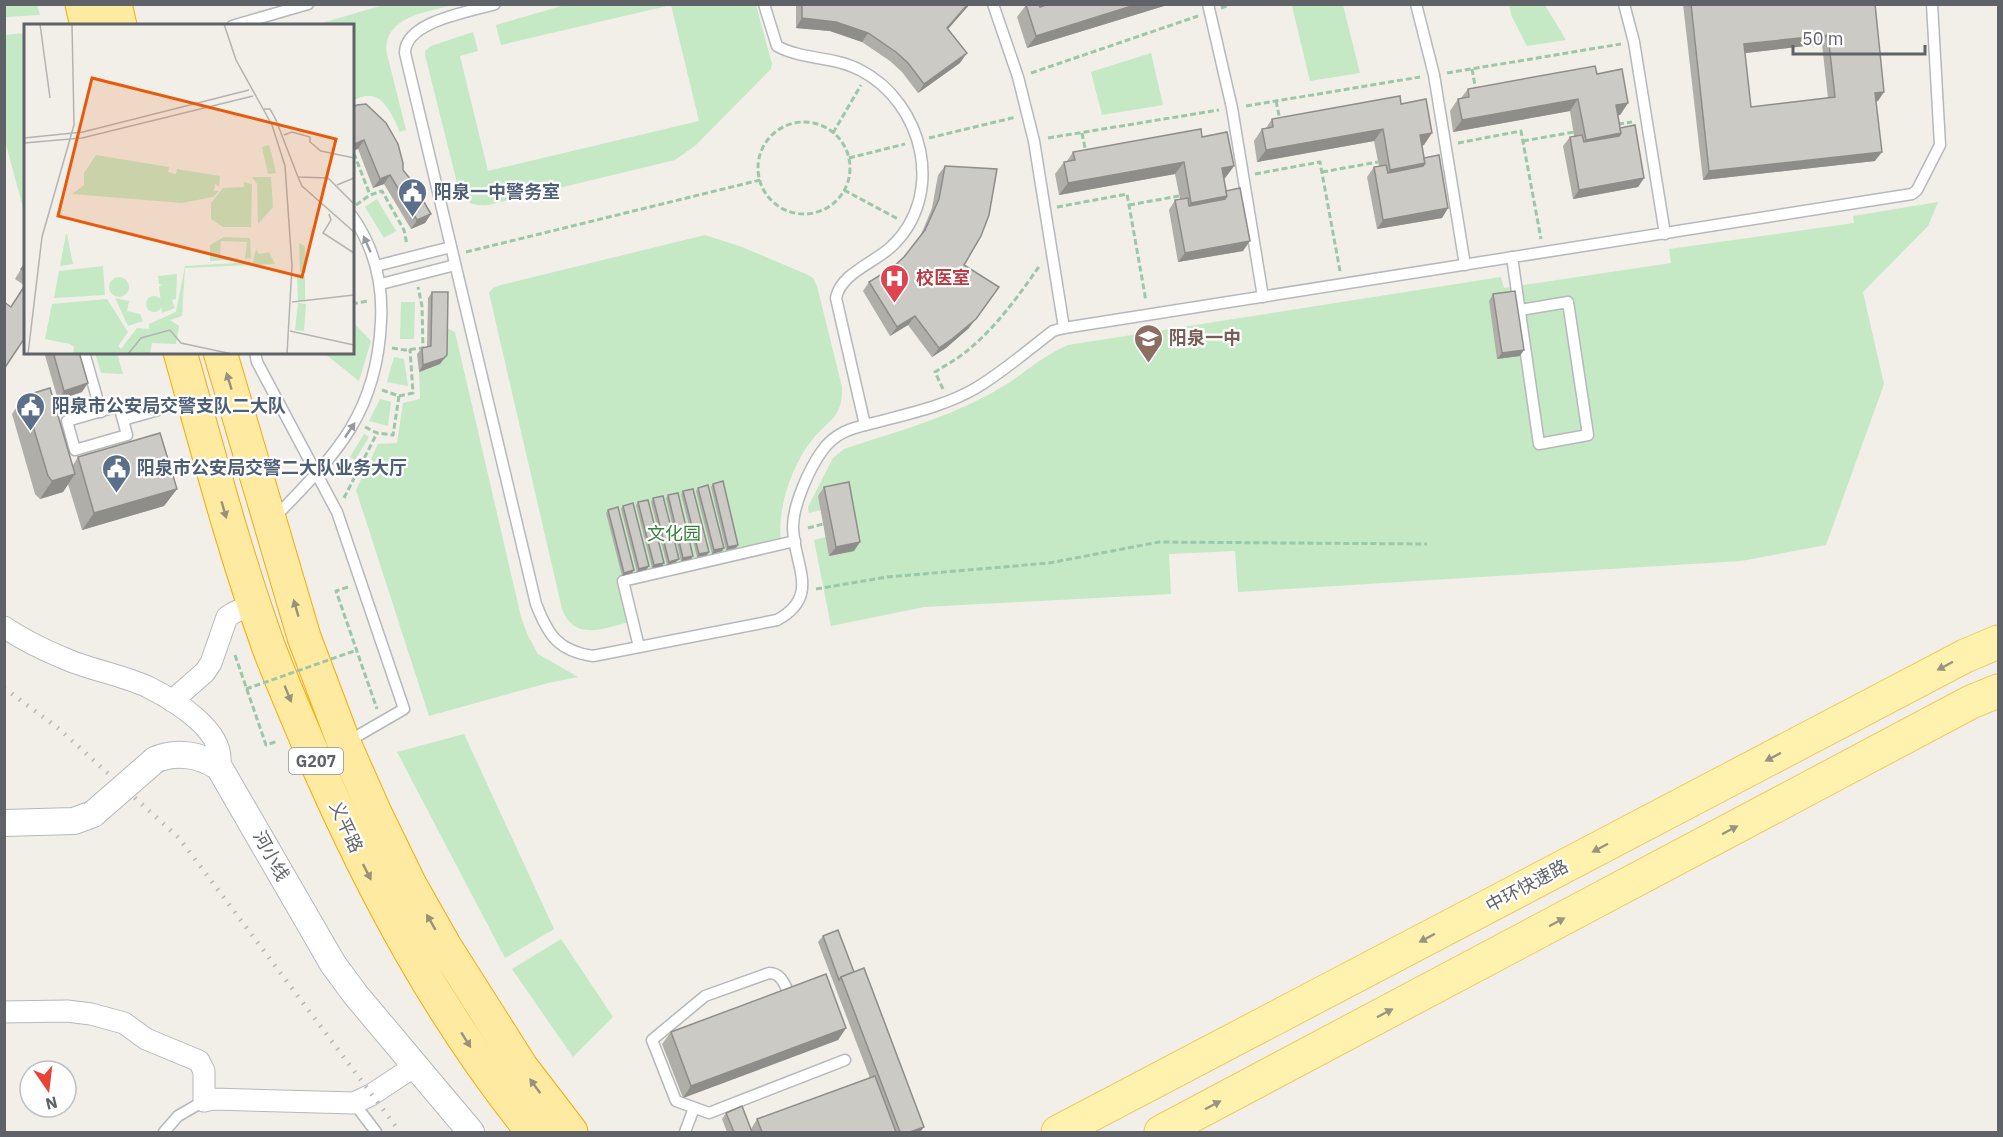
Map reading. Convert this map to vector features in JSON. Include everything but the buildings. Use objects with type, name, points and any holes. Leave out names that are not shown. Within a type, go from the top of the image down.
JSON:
[{"type":"highway","points":[[82,4],[87,24]]},
{"type":"highway","points":[[115,4],[120,24]]},
{"type":"highway","name":"义平路","points":[[181,354],[233,538],[255,603],[293,709],[345,829],[412,956],[483,1068],[533,1132]]},
{"type":"highway","name":"义平路","points":[[221,354],[304,637],[344,743],[410,885],[444,945],[522,1068],[571,1132]]},
{"type":"main road","name":"中环快速路","points":[[1058,1132],[1965,656],[1998,642]]},
{"type":"main road","points":[[1161,1132],[1971,702],[1998,691]]},
{"type":"street","points":[[172,701],[205,672],[211,663],[227,617],[255,603]]},
{"type":"street","points":[[4,627],[62,658],[146,687],[172,701],[205,726],[221,753],[219,767],[182,754],[171,754],[155,760],[93,814],[74,821],[4,823]]},
{"type":"street","name":"河小线","points":[[219,767],[276,863],[323,951],[355,994],[471,1132]]},
{"type":"street","points":[[4,1012],[67,1011],[91,1014],[124,1023],[146,1039],[199,1061],[204,1071],[204,1101],[354,1103],[371,1095],[415,1066]]},
{"type":"lane","points":[[239,24],[308,4]]},
{"type":"lane","points":[[495,4],[426,26],[413,33],[405,45],[410,76],[536,604],[543,622],[561,646],[593,656],[777,620],[789,614],[799,602],[802,591],[802,576],[793,526],[795,515],[804,485],[813,464],[823,449],[841,432],[910,414],[949,400],[986,382],[1053,331],[1906,195],[1917,190],[1940,146],[1932,4]]},
{"type":"lane","points":[[764,4],[777,46],[788,52],[843,63],[867,74],[886,88],[902,105],[918,141],[922,166],[922,187],[908,225],[890,248],[846,279],[838,289],[836,298],[865,425]]},
{"type":"lane","points":[[993,4],[1018,77],[1034,141],[1064,328]]},
{"type":"lane","points":[[1416,4],[1434,75],[1465,265]]},
{"type":"lane","points":[[1624,4],[1634,42],[1665,234]]},
{"type":"lane","points":[[1210,8],[1232,108],[1263,297]]},
{"type":"lane","points":[[271,522],[332,456],[355,422],[371,387],[380,347],[381,284],[367,243],[354,220]]},
{"type":"lane","points":[[376,266],[453,256]]},
{"type":"lane","points":[[381,284],[453,256]]},
{"type":"lane","points":[[1512,257],[1539,444],[1588,435],[1568,302],[1520,310]]},
{"type":"lane","points":[[85,354],[101,412]]},
{"type":"lane","points":[[255,354],[257,362],[315,475],[337,512],[404,709],[344,743]]},
{"type":"lane","points":[[123,420],[193,400]]},
{"type":"lane","points":[[119,406],[123,420],[127,435],[75,450],[67,421],[119,406]]},
{"type":"lane","points":[[639,647],[623,581],[795,540]]},
{"type":"lane","points":[[790,996],[780,976],[769,973],[705,996],[652,1040],[676,1101],[709,1113],[844,1060]]},
{"type":"lane","points":[[164,1132],[178,1116],[204,1101]]},
{"type":"lane","points":[[354,1103],[376,1132]]},
{"type":"lane","points":[[685,1132],[694,1108]]},
{"type":"path","points":[[1018,77],[1210,8],[1232,4]]},
{"type":"path","points":[[1034,141],[1634,42]]},
{"type":"path","points":[[1472,69],[1477,98]]},
{"type":"path","points":[[833,133],[867,74]]},
{"type":"path","points":[[1276,101],[1281,128]]},
{"type":"path","points":[[849,158],[1027,114]]},
{"type":"path","points":[[1609,126],[1646,119]]},
{"type":"path","points":[[799,122],[821,125],[833,133],[845,148],[849,158],[850,169],[844,190],[830,206],[820,211],[799,213],[788,211],[771,199],[760,180],[759,158],[763,148],[777,131],[799,122]]},
{"type":"path","points":[[1445,145],[1521,131],[1543,252]]},
{"type":"path","points":[[1523,141],[1574,132]]},
{"type":"path","points":[[1082,133],[1087,160]]},
{"type":"path","points":[[354,156],[370,195]]},
{"type":"path","points":[[1243,176],[1320,162],[1342,284]]},
{"type":"path","points":[[1322,172],[1378,162]]},
{"type":"path","points":[[453,256],[760,180]]},
{"type":"path","points":[[844,190],[908,225]]},
{"type":"path","points":[[1045,209],[1127,194],[1149,315]]},
{"type":"path","points":[[1129,205],[1179,196]]},
{"type":"path","points":[[949,400],[935,372],[962,355],[997,321],[1023,289],[1051,248]]},
{"type":"path","points":[[371,387],[399,396],[413,393],[410,349]]},
{"type":"path","points":[[355,422],[377,433],[393,435],[399,396]]},
{"type":"path","points":[[337,512],[377,433]]},
{"type":"path","points":[[802,591],[887,577],[1049,563],[1159,542],[1427,544]]},
{"type":"path","points":[[361,583],[336,591],[372,695]]},
{"type":"path","points":[[246,689],[357,650]]},
{"type":"path","points":[[234,652],[266,746],[278,741]]},
{"type":"green space","points":[[5,4],[37,5],[40,15],[5,17]]},
{"type":"green space","points":[[387,4],[453,5],[408,18],[391,32],[387,42],[387,54],[406,130],[400,132],[393,116],[377,98],[370,96],[354,101],[354,24],[318,24]]},
{"type":"green space","points":[[1296,4],[1343,5],[1360,73],[1310,81],[1292,6]]},
{"type":"green space","points":[[565,5],[671,5],[501,45],[496,25]]},
{"type":"green space","points":[[671,5],[756,5],[772,64],[771,69],[696,145],[675,160],[488,205],[475,204],[465,199],[459,191],[425,51],[431,46],[473,32],[478,51],[460,56],[488,171],[699,121]]},
{"type":"green space","points":[[1509,5],[1545,5],[1566,40],[1527,46],[1512,17]]},
{"type":"green space","points":[[24,33],[24,211],[5,141],[5,35]]},
{"type":"green space","points":[[1151,53],[1163,105],[1102,115],[1091,72]]},
{"type":"green space","points":[[377,199],[396,231],[384,238],[365,207]]},
{"type":"green space","points":[[1938,202],[1928,226],[1863,292],[1884,384],[1826,545],[1741,561],[1238,592],[1235,551],[1169,554],[1171,594],[924,607],[831,626],[814,540],[826,537],[821,510],[809,513],[808,507],[833,458],[844,449],[969,405],[1068,345],[1501,277],[1504,288],[1671,263],[1669,249],[1854,223],[1853,216]]},
{"type":"green space","name":"文化园","points":[[705,235],[742,247],[813,278],[817,286],[842,387],[840,405],[834,417],[805,450],[792,474],[781,514],[781,540],[746,548],[748,557],[622,588],[629,622],[600,629],[582,629],[574,626],[567,619],[562,609],[489,293],[493,288],[501,285]]},
{"type":"green space","points":[[401,302],[415,302],[414,339],[400,339]]},
{"type":"green space","points":[[354,323],[371,341],[359,381],[325,354],[354,354]]},
{"type":"green space","points":[[443,326],[455,332],[521,617],[528,636],[538,654],[578,677],[429,716],[356,490],[378,444],[397,443],[403,403],[420,399],[419,372],[439,364]]},
{"type":"green space","points":[[95,354],[117,354],[123,374],[101,373]]},
{"type":"green space","points":[[394,357],[404,359],[408,386],[387,382]]},
{"type":"green space","points":[[380,399],[391,402],[388,426],[369,421]]},
{"type":"green space","points":[[364,434],[369,437],[355,460],[350,457]]},
{"type":"green space","points":[[464,734],[554,929],[505,958],[397,752]]},
{"type":"green space","points":[[561,939],[613,1017],[573,1057],[512,969]]},
{"type":"railway","points":[[4,688],[58,728],[179,838],[400,1132]]},
{"type":"place","name":"阳泉一中警务室","points":[[413,218]]},
{"type":"place","name":"校医室","points":[[895,304]]},
{"type":"place","name":"阳泉一中","points":[[1148,364]]},
{"type":"place","name":"阳泉市公安局交警支队二大队","points":[[31,432]]},
{"type":"place","name":"阳泉市公安局交警二大队业务大厅","points":[[116,494]]}]
